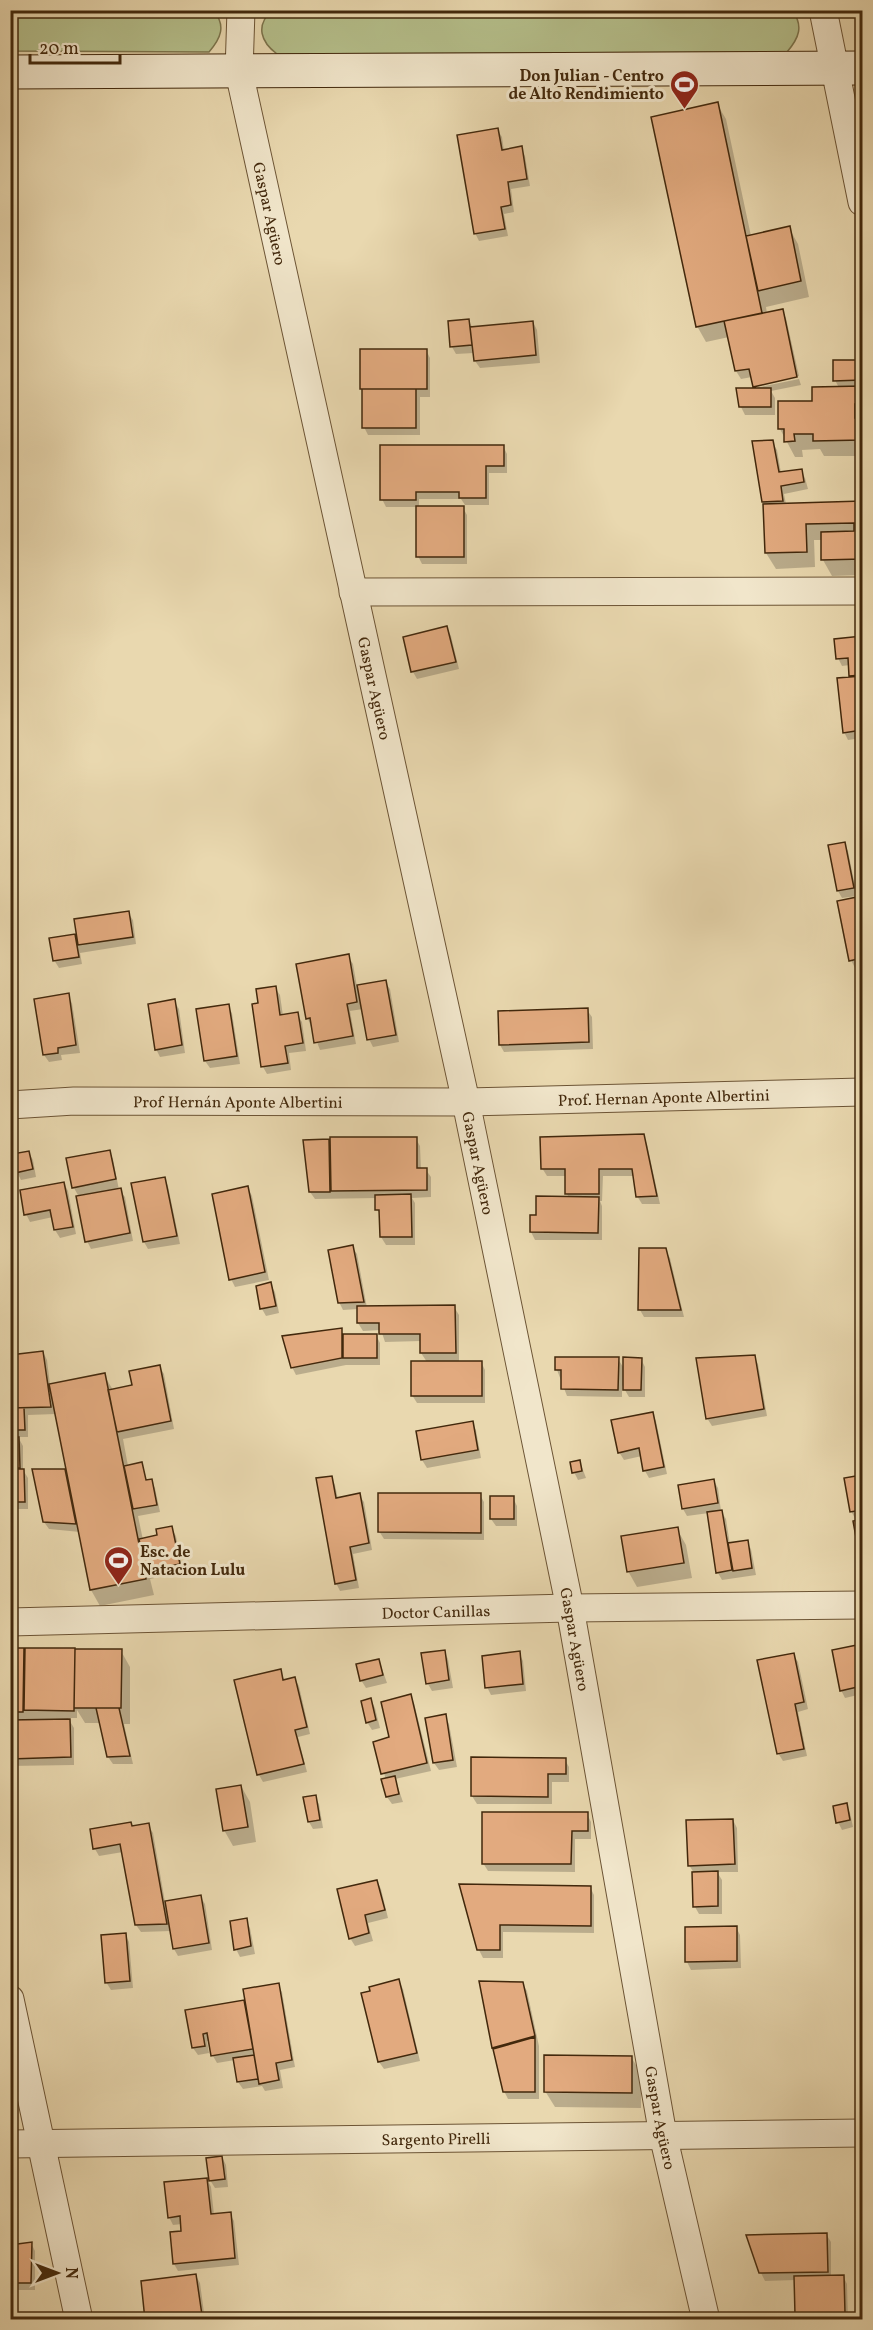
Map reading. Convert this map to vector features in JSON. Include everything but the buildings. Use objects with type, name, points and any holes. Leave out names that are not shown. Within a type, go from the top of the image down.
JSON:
[{"type":"street","name":"Gaspar Agüero","points":[[241,10],[239,72],[466,1102],[570,1608],[663,2135],[706,2319]]},
{"type":"street","points":[[823,10],[849,68],[862,202]]},
{"type":"street","points":[[10,72],[849,68]]},
{"type":"street","points":[[352,592],[862,591]]},
{"type":"street","name":"Prof. Hernan Aponte Albertini","points":[[466,1102],[862,1092]]},
{"type":"street","name":"Prof Hernán Aponte Albertini","points":[[10,1105],[74,1101],[466,1102]]},
{"type":"street","name":"Doctor Canillas","points":[[10,1622],[570,1608],[862,1605]]},
{"type":"street","points":[[10,1999],[79,2319]]},
{"type":"street","name":"Sargento Pirelli","points":[[10,2144],[862,2133]]},
{"type":"green space","points":[[11,10],[214,11],[221,27],[217,42],[209,52],[11,51]]},
{"type":"green space","points":[[272,10],[792,10],[799,27],[795,42],[787,52],[277,54],[267,44],[262,34],[263,22]]},
{"type":"place","name":"Don Julian - Centro de Alto Rendimiento","points":[[685,110]]},
{"type":"place","name":"Esc. de Natacion Lulu","points":[[119,1586]]}]
